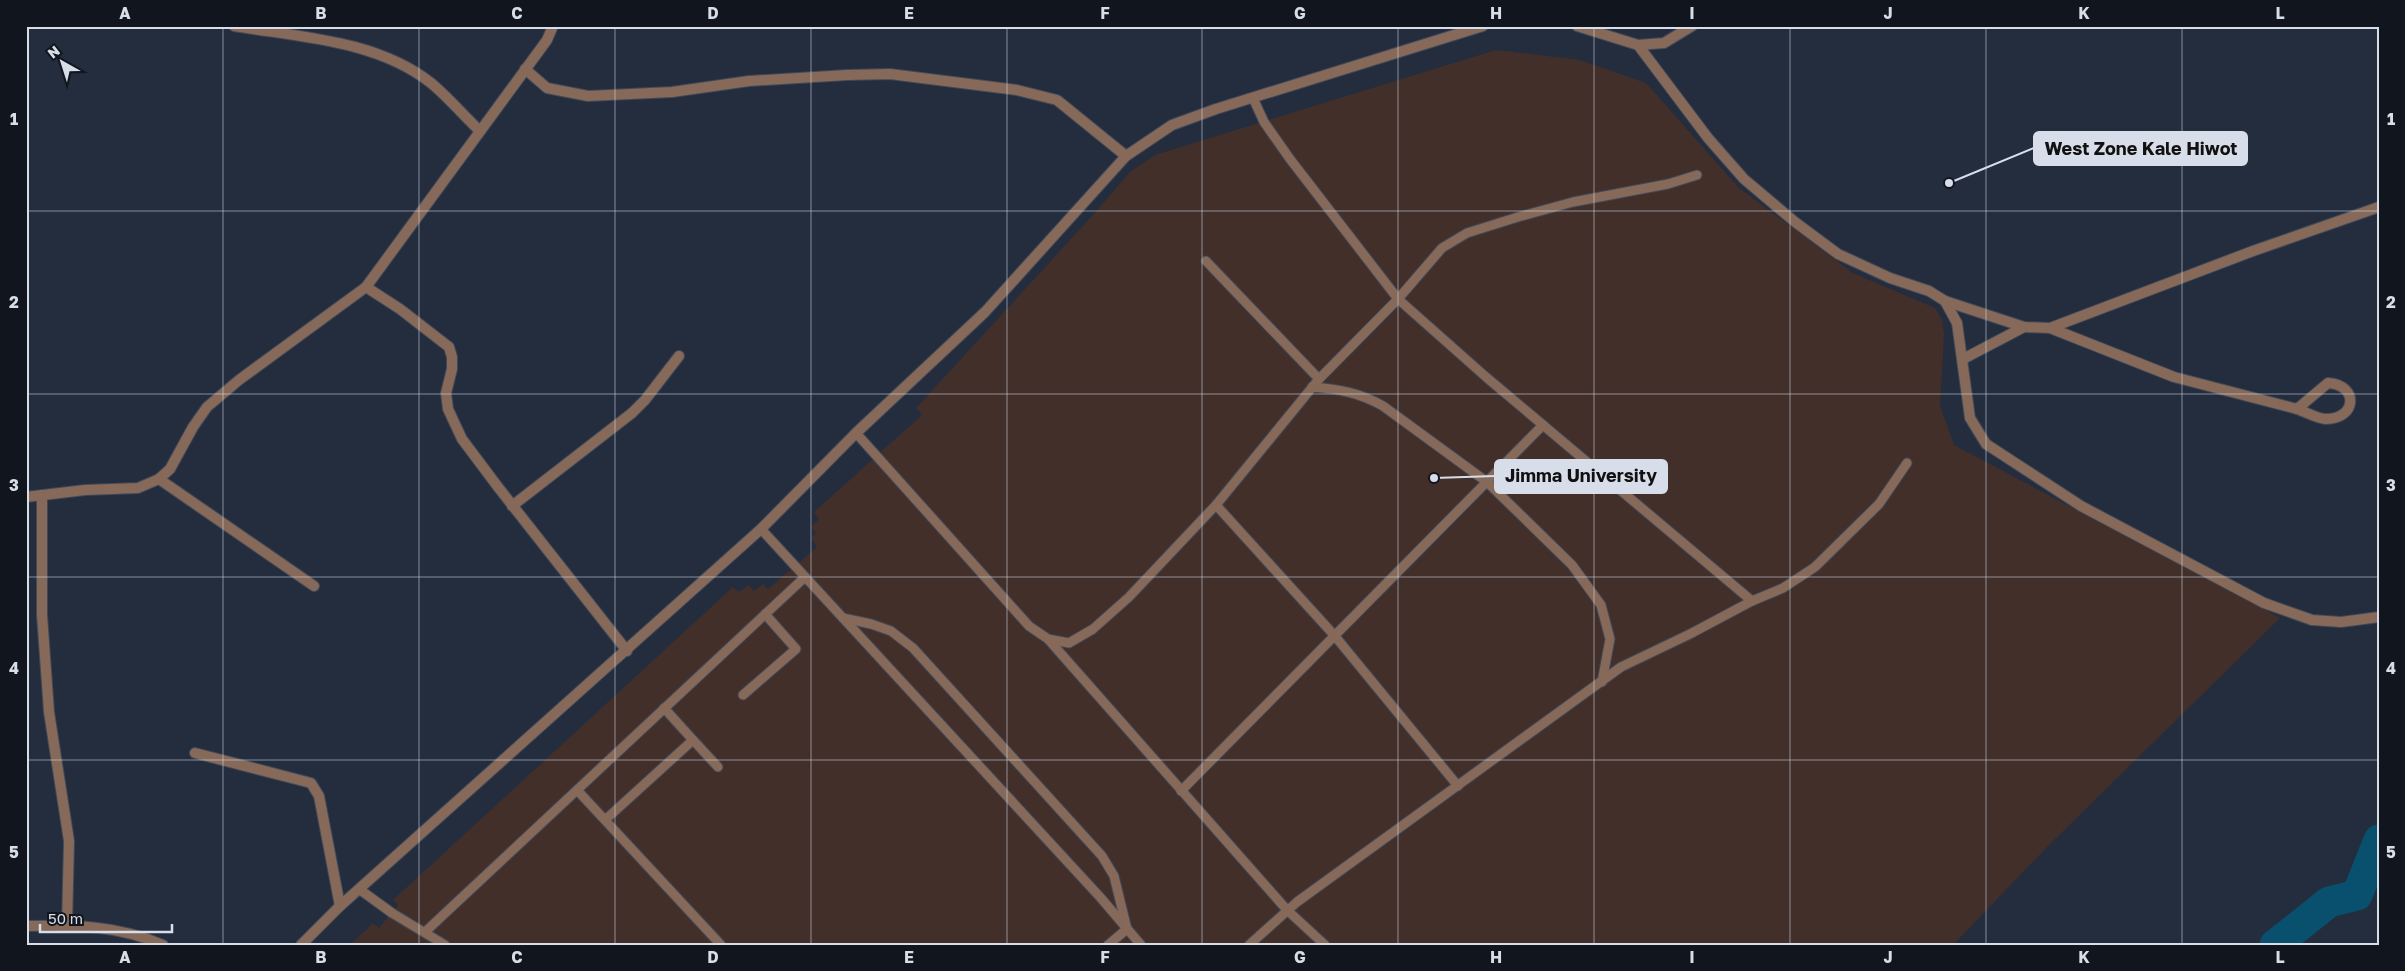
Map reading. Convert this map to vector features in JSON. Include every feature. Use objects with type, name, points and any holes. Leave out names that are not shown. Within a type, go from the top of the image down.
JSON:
[{"type":"street","points":[[234,26],[335,43],[387,58],[430,83],[480,132]]},
{"type":"street","points":[[26,497],[138,488],[159,479],[170,468],[193,427],[207,407],[239,380],[366,287],[547,40],[553,26]]},
{"type":"street","points":[[301,945],[340,906],[761,530],[856,433],[985,312],[1126,156],[1172,125],[1483,26]]},
{"type":"street","points":[[1577,26],[1638,46],[1664,43],[1692,26]]},
{"type":"street","points":[[1638,46],[1708,138],[1738,172],[1795,222],[1838,254],[1890,278],[1930,291],[1945,301],[2024,327],[2050,328],[2174,377],[2297,409],[2325,420],[2345,413],[2351,406],[2352,398],[2344,388],[2328,383],[2297,409]]},
{"type":"street","points":[[525,69],[547,88],[588,96],[672,92],[749,81],[890,74],[1017,90],[1057,100],[1126,156]]},
{"type":"street","points":[[2050,328],[2253,251],[2379,207]]},
{"type":"street","points":[[366,287],[400,309],[448,347],[452,357],[452,369],[446,393],[448,409],[462,438],[512,506],[627,650]]},
{"type":"street","points":[[1945,301],[1957,323],[1963,359],[1965,393],[1970,418],[1986,444],[2081,506],[2264,603],[2312,620],[2341,622],[2379,617]]},
{"type":"street","points":[[1963,359],[2024,327]]},
{"type":"street","points":[[512,506],[632,413],[645,400],[679,356]]},
{"type":"street","points":[[159,479],[314,586]]},
{"type":"street","points":[[42,495],[42,615],[49,712],[69,841],[67,926]]},
{"type":"street","points":[[195,753],[311,783],[319,796],[340,906]]},
{"type":"street","points":[[26,926],[102,926],[144,936],[163,945]]},
{"type":"lane","points":[[1253,98],[1264,122],[1290,159],[1398,299],[1543,425],[1752,601]]},
{"type":"lane","points":[[1048,638],[1069,642],[1093,629],[1129,597],[1216,505],[1319,379],[1398,299],[1442,248],[1467,233],[1573,202],[1668,184],[1697,175]]},
{"type":"lane","points":[[1206,261],[1319,379]]},
{"type":"lane","points":[[1312,387],[1341,389],[1367,397],[1406,422],[1487,482],[1572,565],[1601,605],[1610,640],[1602,682]]},
{"type":"lane","points":[[1180,791],[1543,425]]},
{"type":"lane","points":[[856,433],[1029,626],[1048,638],[1180,791],[1287,910],[1326,945]]},
{"type":"lane","points":[[1249,945],[1287,910],[1621,667],[1690,634],[1752,601],[1784,588],[1815,566],[1879,504],[1907,463]]},
{"type":"lane","points":[[1216,505],[1334,635],[1458,786]]},
{"type":"lane","points":[[761,530],[1140,945]]},
{"type":"lane","points":[[425,932],[804,577]]},
{"type":"lane","points":[[743,695],[796,649],[765,614]]},
{"type":"lane","points":[[843,618],[871,624],[891,631],[914,648],[1102,856],[1114,876],[1127,929]]},
{"type":"lane","points":[[664,708],[718,767]]},
{"type":"lane","points":[[605,820],[693,740]]},
{"type":"lane","points":[[577,790],[721,945]]},
{"type":"lane","points":[[359,889],[392,914],[445,945]]},
{"type":"lane","points":[[1108,945],[1127,929]]},
{"type":"shaded area","points":[[1496,50],[1580,60],[1646,83],[1739,188],[1853,273],[1935,308],[1942,320],[1944,335],[1940,406],[1954,445],[2280,618],[2047,847],[1953,945],[350,945],[373,923],[379,928],[398,905],[393,900],[733,587],[739,592],[749,585],[754,591],[763,584],[768,589],[817,547],[811,538],[816,533],[811,527],[819,519],[814,512],[922,415],[916,408],[1130,172],[1155,155]]},
{"type":"waterway","points":[[2275,945],[2329,902],[2357,895],[2379,840]]},
{"type":"place","name":"West Zone Kale Hiwot","points":[[1949,183]]},
{"type":"place","name":"Jimma University","points":[[1434,478]]}]
